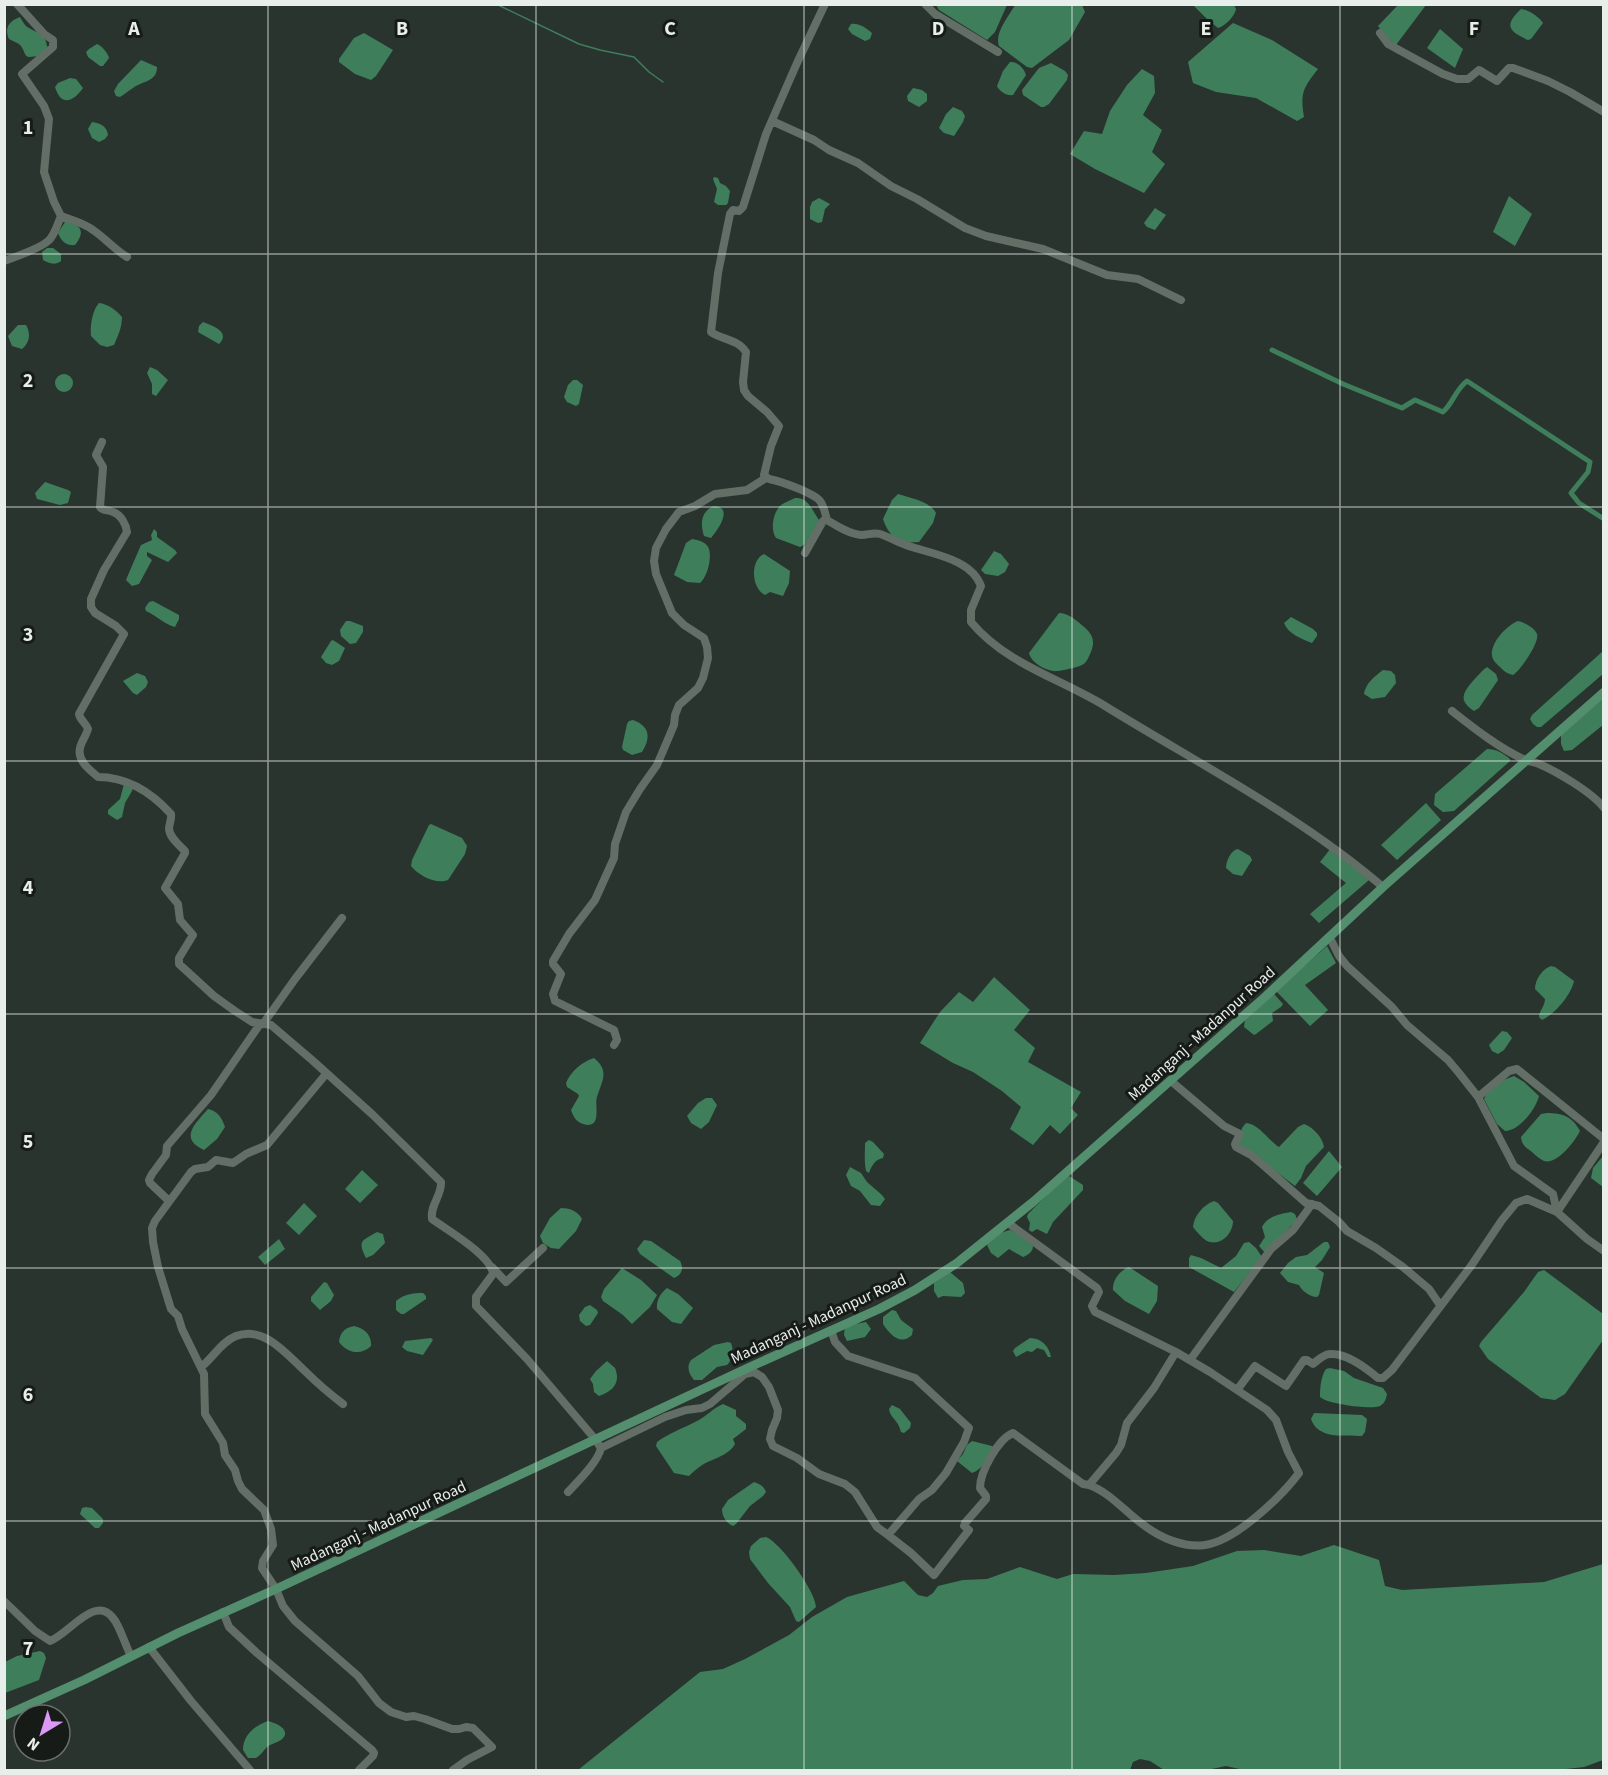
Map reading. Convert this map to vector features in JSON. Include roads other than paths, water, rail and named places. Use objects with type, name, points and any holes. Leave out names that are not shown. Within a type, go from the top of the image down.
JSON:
[{"type":"main road","name":"Madanganj - Madanpur Road","points":[[4,1716],[223,1612],[879,1309],[915,1290],[957,1263],[1008,1223],[1604,692]]},
{"type":"street","points":[[17,4],[52,40],[53,47],[22,74],[44,106],[49,119],[44,172],[54,202],[62,216],[92,229],[111,247],[127,257]]},
{"type":"street","points":[[766,478],[765,472],[779,426],[744,390],[742,382],[746,352],[744,348],[734,341],[714,334],[711,332],[711,327],[718,273],[730,213],[733,210],[739,211],[743,207],[766,134],[825,4]]},
{"type":"street","points":[[925,4],[935,14],[998,52]]},
{"type":"street","points":[[1380,33],[1388,44],[1443,74],[1457,79],[1468,79],[1479,70],[1497,81],[1509,68],[1513,68],[1548,81],[1604,112]]},
{"type":"street","points":[[772,121],[858,163],[891,186],[965,228],[986,236],[1043,249],[1107,275],[1142,280],[1181,300]]},
{"type":"street","points":[[6,258],[48,242],[62,216]]},
{"type":"street","points":[[102,442],[96,455],[103,468],[100,507],[103,511],[115,512],[127,528],[125,537],[104,570],[91,599],[91,607],[95,613],[124,634],[80,711],[80,717],[88,729],[80,747],[79,756],[81,761],[98,777],[117,778],[142,789],[150,793],[171,813],[169,830],[171,836],[185,850],[165,888],[178,904],[180,920],[193,935],[179,958],[179,964],[221,1001],[252,1022],[271,1025],[382,1124],[441,1182],[441,1189],[433,1206],[432,1219],[476,1251],[506,1282],[543,1248]]},
{"type":"street","points":[[766,478],[819,499],[824,507],[827,520],[852,533],[862,535],[877,533],[899,543],[928,551],[972,571],[981,586],[971,609],[971,622],[993,644],[1033,669],[1095,700],[1133,725],[1161,738],[1199,761],[1316,834],[1383,887]]},
{"type":"street","points":[[614,1045],[616,1040],[614,1030],[555,1001],[553,994],[561,974],[553,961],[569,934],[596,900],[614,858],[617,838],[627,812],[660,759],[680,705],[698,688],[708,658],[704,638],[684,625],[672,613],[656,574],[654,561],[656,548],[666,529],[679,512],[715,494],[747,490],[766,478]]},
{"type":"street","points":[[805,553],[823,521],[827,520]]},
{"type":"street","points":[[1452,711],[1480,733],[1526,761],[1539,764],[1575,784],[1590,794],[1604,808]]},
{"type":"street","points":[[169,1201],[149,1180],[166,1155],[167,1146],[211,1095],[342,918]]},
{"type":"street","points":[[1330,938],[1347,966],[1386,1001],[1407,1025],[1448,1060],[1478,1097],[1514,1166],[1553,1194],[1557,1212]]},
{"type":"street","points":[[1478,1097],[1509,1071],[1517,1069],[1604,1140],[1557,1212]]},
{"type":"street","points":[[326,1074],[267,1145],[246,1154],[233,1163],[216,1160],[208,1167],[195,1169],[154,1221],[153,1242],[171,1309],[178,1316],[204,1374],[204,1408],[207,1418],[223,1443],[225,1455],[235,1470],[242,1489],[264,1510],[272,1529],[273,1545],[263,1561],[262,1568],[276,1589],[283,1606],[295,1621],[358,1676],[378,1703],[391,1712],[406,1717],[414,1716],[425,1719],[452,1729],[473,1728],[480,1733],[492,1747],[453,1770]]},
{"type":"street","points":[[1170,1081],[1224,1126],[1240,1134],[1235,1144],[1236,1147],[1251,1155],[1306,1203],[1319,1206],[1347,1231],[1376,1248],[1403,1268],[1429,1289],[1440,1305]]},
{"type":"street","points":[[1237,1390],[1255,1366],[1286,1386],[1304,1360],[1313,1364],[1331,1353],[1351,1359],[1378,1378],[1383,1378],[1392,1370],[1516,1203],[1527,1199],[1557,1212],[1604,1251]]},
{"type":"street","points":[[1190,1360],[1271,1249],[1293,1230],[1312,1204]]},
{"type":"street","points":[[601,1448],[665,1417],[686,1410],[702,1408],[710,1404],[728,1386],[746,1374],[754,1372],[762,1377],[769,1387],[778,1410],[770,1438],[773,1446],[797,1458],[819,1474],[838,1480],[855,1492],[877,1527],[911,1553],[934,1575],[969,1530],[964,1526],[965,1523],[987,1496],[980,1488],[981,1479],[999,1445],[1013,1433],[1083,1484],[1103,1492],[1145,1527],[1171,1541],[1194,1546],[1206,1545],[1236,1532],[1262,1511],[1299,1473],[1274,1416],[1190,1360],[1095,1312],[1092,1306],[1099,1292],[1097,1288],[1008,1223]]},
{"type":"street","points":[[492,1267],[493,1274],[476,1297],[476,1306],[527,1359],[601,1448],[600,1453],[568,1492]]},
{"type":"street","points":[[831,1330],[835,1342],[848,1356],[915,1378],[969,1428],[964,1442],[946,1473],[932,1490],[919,1499],[888,1535]]},
{"type":"street","points":[[201,1367],[236,1336],[254,1334],[270,1340],[282,1349],[307,1374],[343,1404]]},
{"type":"street","points":[[1089,1485],[1116,1453],[1121,1445],[1126,1423],[1154,1388],[1176,1352]]},
{"type":"street","points":[[4,1601],[35,1631],[50,1641],[92,1612],[100,1610],[107,1612],[118,1626],[131,1656]]},
{"type":"street","points":[[223,1612],[229,1627],[257,1653],[372,1750],[373,1756],[359,1770]]},
{"type":"street","points":[[148,1647],[250,1770]]},
{"type":"waterway","points":[[496,4],[579,44],[634,57],[663,82]]},
{"type":"waterway","points":[[1272,350],[1343,384],[1402,408],[1415,400],[1443,412],[1467,381],[1590,462],[1588,472],[1571,493],[1579,503],[1604,519]]}]
